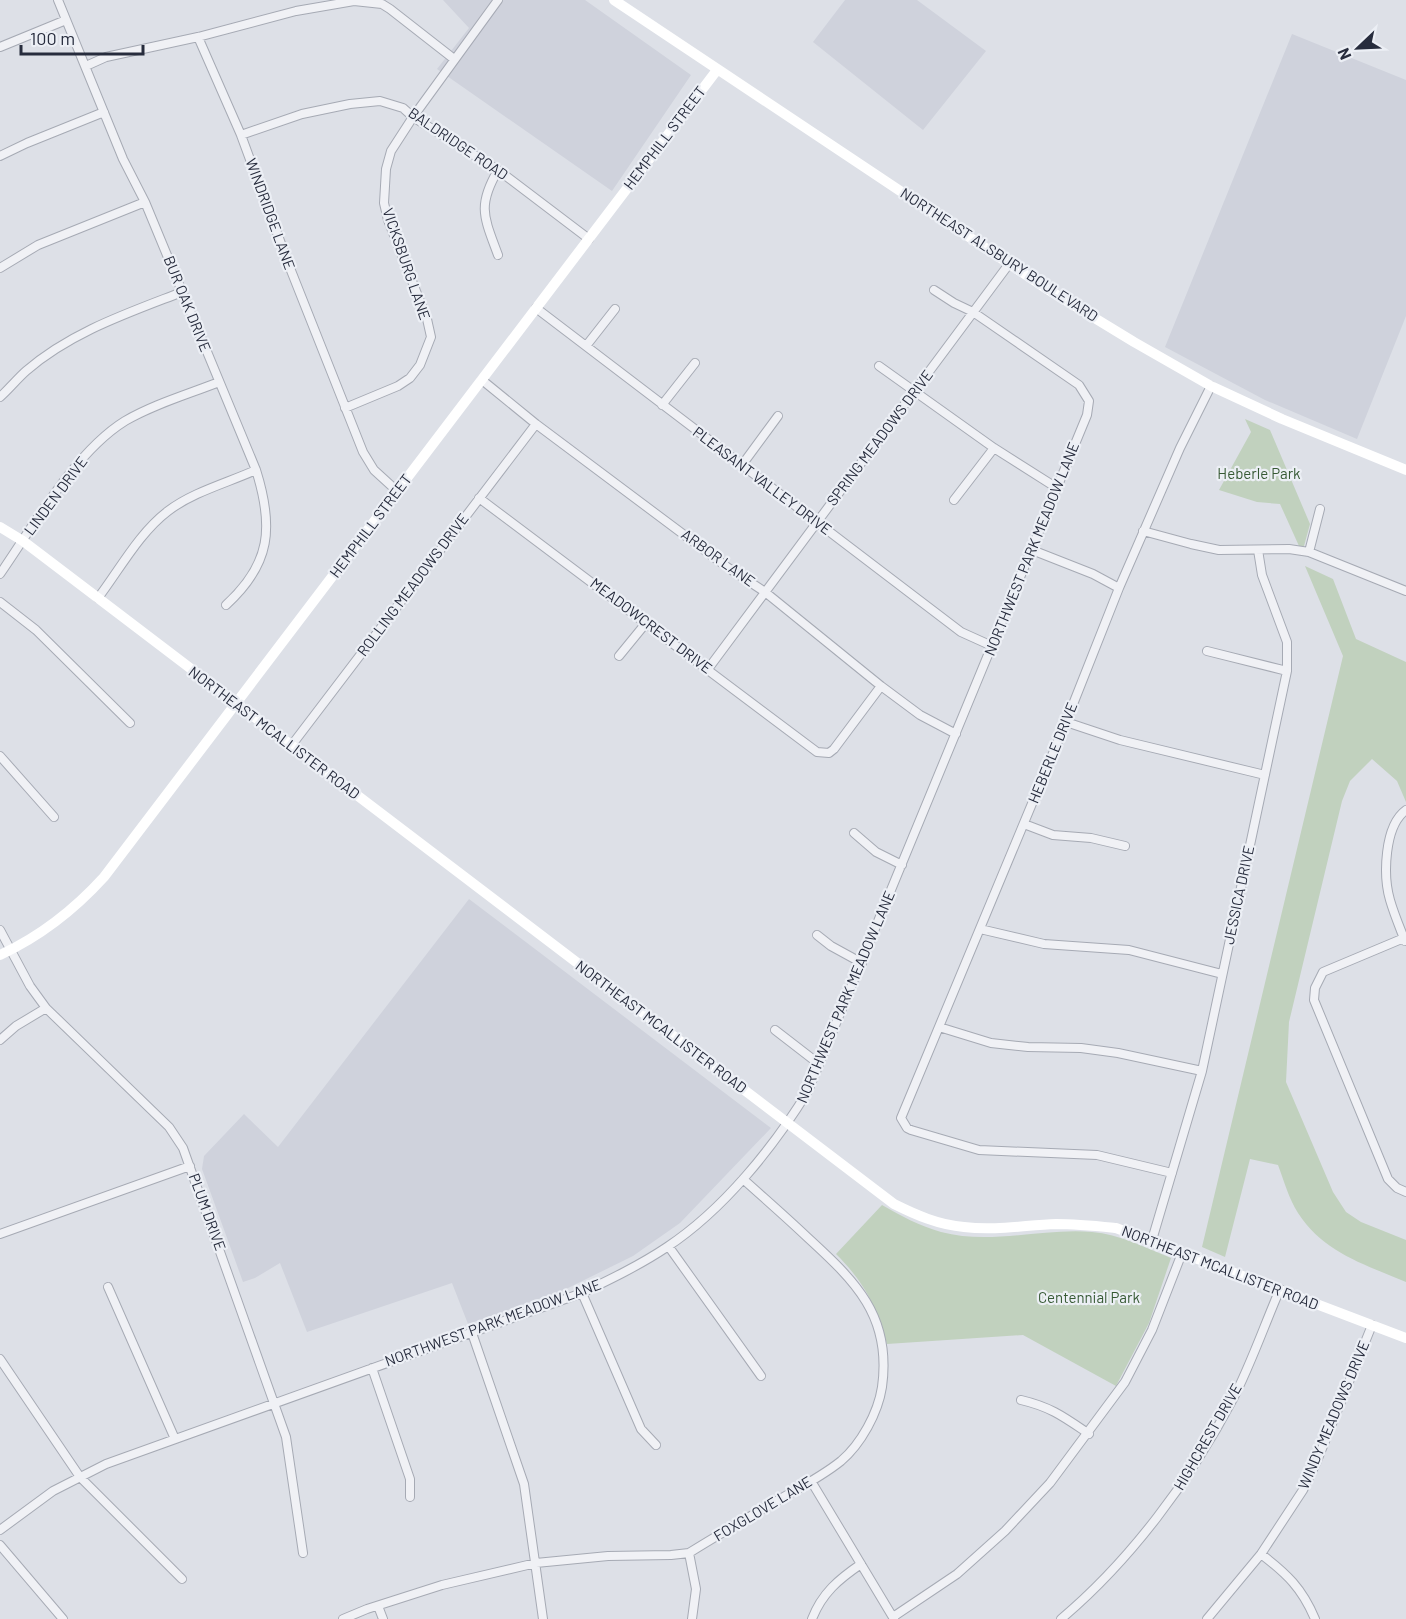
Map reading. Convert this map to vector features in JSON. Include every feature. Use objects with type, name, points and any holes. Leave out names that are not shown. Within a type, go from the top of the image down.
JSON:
[{"type":"street","name":"BUR OAK DRIVE","points":[[58,0],[123,159],[146,202],[265,498],[267,525],[264,547],[257,568],[242,590],[226,605]]},
{"type":"street","name":"VICKSBURG LANE","points":[[345,408],[398,387],[410,378],[420,365],[431,338],[427,319],[388,220],[384,203],[386,169],[392,151],[413,117],[498,0]]},
{"type":"street","name":"NORTHEAST ALSBURY BOULEVARD","points":[[614,0],[1009,264],[1128,338],[1211,386],[1282,419],[1406,470]]},
{"type":"street","points":[[86,66],[106,57],[198,37],[296,11],[354,1],[382,4],[454,59]]},
{"type":"street","points":[[0,47],[66,20]]},
{"type":"street","name":"WINDRIDGE LANE","points":[[198,37],[241,135],[290,268],[363,452],[374,470],[397,491]]},
{"type":"street","name":"HEMPHILL STREET","points":[[5,953],[55,923],[90,892],[236,704],[717,69]]},
{"type":"street","name":"BALDRIDGE ROAD","points":[[241,135],[302,114],[350,104],[380,101],[403,108],[413,117],[498,170],[589,239]]},
{"type":"street","points":[[0,156],[27,142],[104,112]]},
{"type":"street","points":[[498,170],[488,188],[484,209],[487,227],[498,255]]},
{"type":"street","points":[[0,268],[38,245],[146,202]]},
{"type":"street","name":"SPRING MEADOWS DRIVE","points":[[708,669],[1009,264]]},
{"type":"street","points":[[934,290],[973,312]]},
{"type":"street","points":[[0,397],[26,371],[64,344],[103,323],[182,292]]},
{"type":"street","name":"PLEASANT VALLEY DRIVE","points":[[536,308],[961,632],[992,646]]},
{"type":"street","points":[[586,346],[615,309]]},
{"type":"street","name":"NORTHWEST PARK MEADOW LANE","points":[[0,1530],[53,1491],[106,1464],[582,1293],[629,1270],[669,1246],[713,1209],[743,1179],[788,1123],[808,1092],[1087,415],[1089,401],[1079,385],[973,312]]},
{"type":"street","points":[[662,405],[695,363]]},
{"type":"street","points":[[879,366],[994,448],[1058,488]]},
{"type":"street","name":"ARBOR LANE","points":[[482,380],[536,424],[727,567],[765,592],[920,716],[956,734]]},
{"type":"street","name":"LINDEN DRIVE","points":[[0,574],[66,479],[93,447],[125,421],[219,382]]},
{"type":"street","name":"HEBERLE DRIVE","points":[[1172,1173],[1097,1155],[979,1150],[911,1130],[903,1123],[902,1113],[1024,824],[1143,531],[1211,386]]},
{"type":"street","points":[[742,465],[778,416]]},
{"type":"street","name":"ROLLING MEADOWS DRIVE","points":[[291,746],[536,424]]},
{"type":"street","points":[[954,500],[994,448]]},
{"type":"street","points":[[98,598],[146,533],[168,512],[191,497],[256,471]]},
{"type":"street","name":"MEADOWCREST DRIVE","points":[[479,498],[817,752],[829,753],[834,748],[881,686]]},
{"type":"street","points":[[1309,552],[1320,510]]},
{"type":"street","name":"NORTHEAST MCALLISTER ROAD","points":[[0,526],[23,541],[894,1204],[916,1215],[962,1227],[982,1229],[1089,1224],[1116,1228],[1406,1338]]},
{"type":"street","points":[[1143,531],[1219,550],[1289,549],[1309,552],[1406,591]]},
{"type":"street","points":[[1032,550],[1093,574],[1119,588]]},
{"type":"street","name":"JESSICA DRIVE","points":[[1152,1240],[1202,1071],[1287,671],[1287,642],[1262,575],[1258,550]]},
{"type":"street","points":[[0,602],[36,630],[130,723]]},
{"type":"street","points":[[620,656],[646,623]]},
{"type":"street","points":[[1207,651],[1287,671]]},
{"type":"street","points":[[1066,722],[1120,740],[1265,775]]},
{"type":"street","points":[[0,756],[54,817]]},
{"type":"street","points":[[1406,810],[1396,820],[1389,837],[1387,880],[1390,899],[1405,940],[1323,972],[1315,988],[1314,1000],[1388,1179],[1397,1188],[1406,1192]]},
{"type":"street","points":[[1024,824],[1053,835],[1091,838],[1125,846]]},
{"type":"street","points":[[854,833],[876,852],[902,865]]},
{"type":"street","points":[[980,929],[1044,944],[1130,950],[1222,974]]},
{"type":"street","name":"PLUM DRIVE","points":[[0,930],[5,953],[46,1008],[169,1127],[177,1138],[190,1166],[286,1437],[303,1553]]},
{"type":"street","points":[[817,935],[831,946],[862,963]]},
{"type":"street","points":[[0,1040],[16,1026],[46,1008]]},
{"type":"street","points":[[939,1027],[991,1043],[1081,1048],[1118,1053],[1202,1071]]},
{"type":"street","points":[[775,1030],[819,1064]]},
{"type":"street","points":[[0,1234],[190,1166]]},
{"type":"street","name":"FOXGLOVE LANE","points":[[343,1619],[442,1585],[536,1563],[608,1556],[671,1556],[689,1552],[811,1481],[842,1460],[858,1441],[872,1418],[881,1395],[884,1370],[882,1341],[873,1312],[860,1290],[843,1270],[743,1179]]},
{"type":"street","points":[[669,1246],[761,1376]]},
{"type":"street","points":[[811,1481],[894,1618],[957,1574],[1005,1531],[1050,1483],[1089,1434],[1125,1382],[1152,1330],[1182,1253]]},
{"type":"street","points":[[108,1287],[175,1439]]},
{"type":"street","name":"HIGHCREST DRIVE","points":[[1061,1619],[1136,1543],[1182,1485],[1233,1399],[1280,1289]]},
{"type":"street","points":[[582,1293],[641,1429],[656,1445]]},
{"type":"street","name":"WINDY MEADOWS DRIVE","points":[[1206,1619],[1261,1554],[1303,1490],[1372,1325]]},
{"type":"street","points":[[472,1333],[524,1484],[543,1619]]},
{"type":"street","points":[[0,1359],[80,1477],[182,1579]]},
{"type":"street","points":[[372,1368],[410,1479],[410,1497]]},
{"type":"street","points":[[1021,1400],[1045,1406],[1089,1434]]},
{"type":"street","points":[[0,1545],[63,1619]]},
{"type":"street","points":[[689,1552],[696,1589],[692,1619]]},
{"type":"street","points":[[1261,1554],[1285,1572],[1301,1591],[1315,1619]]},
{"type":"street","points":[[812,1619],[827,1591],[839,1579],[861,1564]]},
{"type":"street","points":[[378,1606],[383,1619]]},
{"type":"shaded area","points":[[443,0],[585,0],[691,75],[612,191],[437,69],[469,28]]},
{"type":"shaded area","points":[[845,0],[917,0],[986,51],[923,130],[813,42]]},
{"type":"shaded area","points":[[1292,34],[1406,80],[1406,316],[1357,439],[1265,400],[1165,347]]},
{"type":"shaded area","points":[[469,899],[771,1128],[680,1223],[633,1256],[564,1290],[468,1324],[452,1283],[307,1332],[280,1263],[255,1278],[243,1282],[202,1169],[204,1156],[244,1114],[278,1147]]},
{"type":"green space","name":"Heberle Park","points":[[1245,419],[1270,430],[1310,524],[1304,546],[1299,546],[1280,504],[1257,502],[1219,490],[1251,432]]},
{"type":"green space","points":[[1305,566],[1333,579],[1356,639],[1406,662],[1406,802],[1397,781],[1372,759],[1350,781],[1342,801],[1289,1022],[1286,1082],[1333,1192],[1346,1212],[1361,1222],[1406,1240],[1406,1282],[1346,1256],[1320,1238],[1308,1227],[1295,1208],[1278,1165],[1250,1159],[1225,1257],[1202,1247],[1343,656]]},
{"type":"green space","name":"Centennial Park","points":[[882,1205],[926,1227],[960,1236],[997,1237],[1073,1231],[1102,1233],[1122,1238],[1171,1258],[1149,1323],[1116,1386],[1023,1335],[887,1344],[878,1318],[862,1285],[836,1254]]}]
